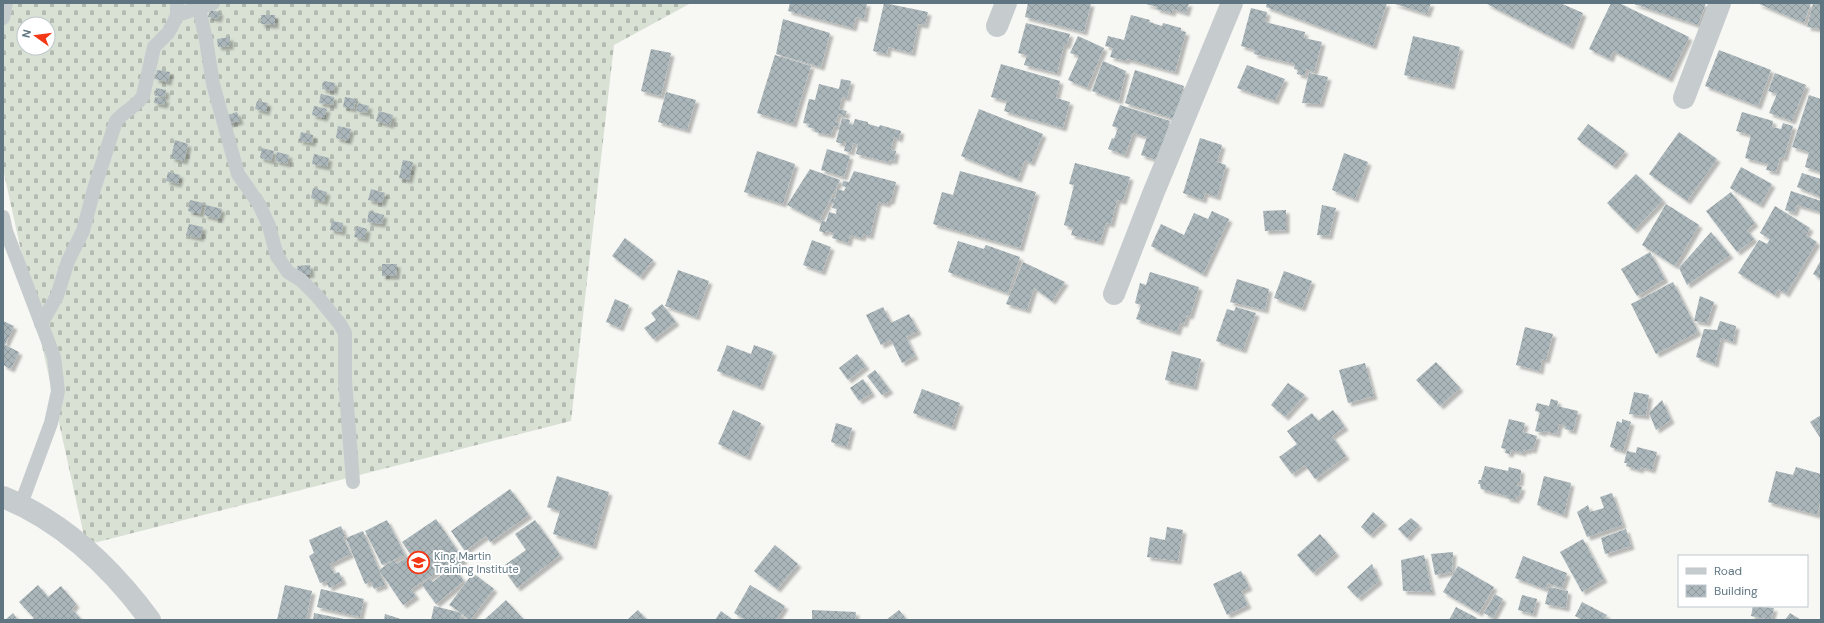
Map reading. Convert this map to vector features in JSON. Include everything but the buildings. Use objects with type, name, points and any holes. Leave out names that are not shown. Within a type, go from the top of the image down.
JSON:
[{"type":"street","points":[[997,26],[1006,3]]},
{"type":"street","points":[[1114,294],[1153,194],[1232,3]]},
{"type":"street","points":[[1684,98],[1720,3]]},
{"type":"street","points":[[12,501],[67,532],[102,564],[134,599],[150,620]]},
{"type":"lane","points":[[3,18],[6,3]]},
{"type":"lane","points":[[41,324],[57,296],[68,261],[83,231],[116,121],[122,114],[138,103],[143,96],[154,47],[168,33],[177,9],[199,8],[213,3]]},
{"type":"lane","points":[[199,8],[206,40],[212,84],[238,174],[259,204],[269,226],[277,256],[288,272],[301,280],[317,296],[340,324],[345,333],[345,380],[353,482]]},
{"type":"lane","points":[[3,217],[6,231],[54,358],[58,391],[51,423],[12,501]]},
{"type":"green space","points":[[3,3],[691,3],[614,45],[571,421],[86,545],[3,169]]},
{"type":"place","name":"King Martin Training Institute","points":[[419,562]]}]
